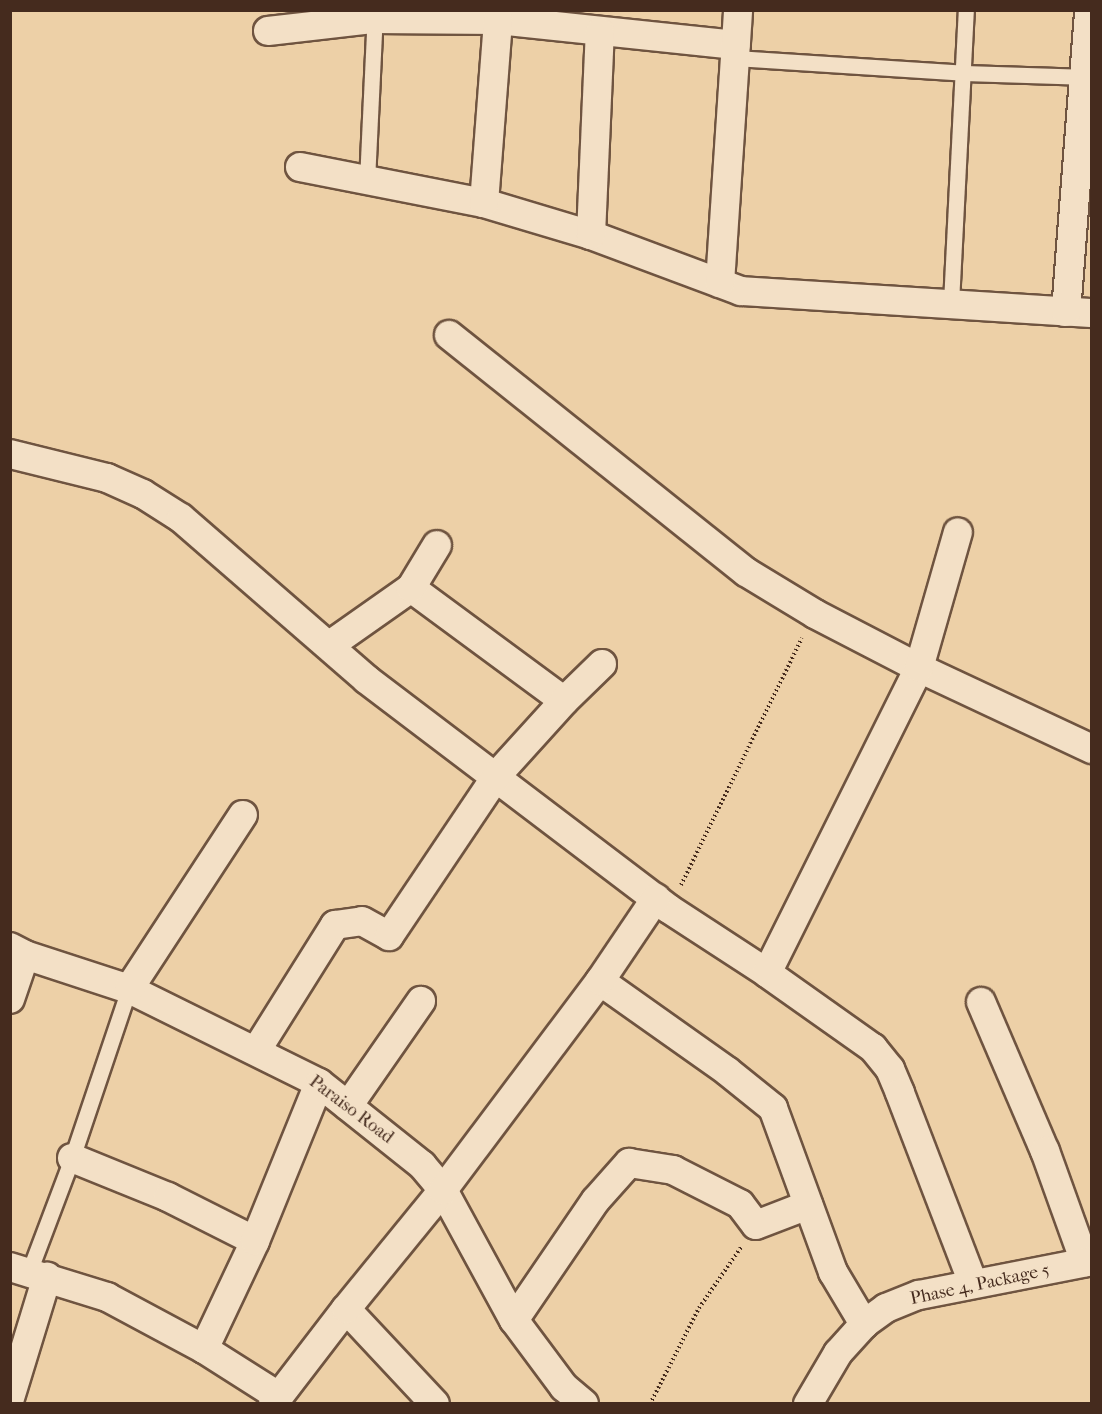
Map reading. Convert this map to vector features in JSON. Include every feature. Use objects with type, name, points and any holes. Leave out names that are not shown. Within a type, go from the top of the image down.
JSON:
[{"type":"street","points":[[720,283],[738,10]]},
{"type":"street","points":[[300,167],[484,203],[591,235],[741,291],[1079,313],[1089,10]]},
{"type":"street","points":[[267,30],[374,15],[498,20],[736,52]]},
{"type":"street","points":[[484,203],[498,20]]},
{"type":"street","points":[[591,235],[600,32]]},
{"type":"street","points":[[448,334],[747,572],[815,614],[919,668],[1092,749]]},
{"type":"street","points":[[10,454],[107,478],[143,494],[181,518],[330,645],[366,679],[497,775],[663,904],[767,973],[873,1048],[890,1069],[973,1283]]},
{"type":"street","points":[[767,973],[919,668],[958,532]]},
{"type":"street","points":[[330,645],[411,588],[438,545]]},
{"type":"street","points":[[411,588],[564,701]]},
{"type":"street","points":[[256,1051],[335,925],[362,921],[389,936],[497,775],[564,701],[602,664]]},
{"type":"street","points":[[129,989],[243,815]]},
{"type":"street","points":[[10,1398],[29,1272],[107,1297],[204,1349],[275,1400],[443,1190],[600,981],[663,904]]},
{"type":"street","points":[[10,999],[18,951]]},
{"type":"street","name":"Paraiso Road","points":[[18,951],[129,989],[319,1083],[422,1165],[443,1190],[514,1320],[564,1387],[584,1404]]},
{"type":"street","points":[[600,981],[727,1071],[774,1108],[833,1272],[864,1324]]},
{"type":"street","points":[[348,1106],[421,1001]]},
{"type":"street","points":[[981,1002],[1045,1151],[1088,1262]]},
{"type":"street","points":[[204,1349],[255,1241],[319,1083]]},
{"type":"street","points":[[72,1158],[168,1197],[255,1241]]},
{"type":"street","points":[[514,1320],[596,1200],[629,1163],[673,1170],[740,1204],[756,1225],[808,1205]]},
{"type":"street","name":"Phase 4, Package 5","points":[[808,1404],[838,1353],[864,1324],[886,1308],[919,1295],[1088,1262]]},
{"type":"street","points":[[346,1309],[435,1404]]},
{"type":"lane","points":[[951,303],[966,10]]},
{"type":"lane","points":[[367,181],[374,15]]},
{"type":"lane","points":[[736,52],[964,73],[1088,77]]},
{"type":"lane","points":[[29,1272],[72,1158],[129,989]]},
{"type":"path","points":[[663,904],[815,614]]},
{"type":"path","points":[[650,1404],[699,1308],[756,1225]]}]
